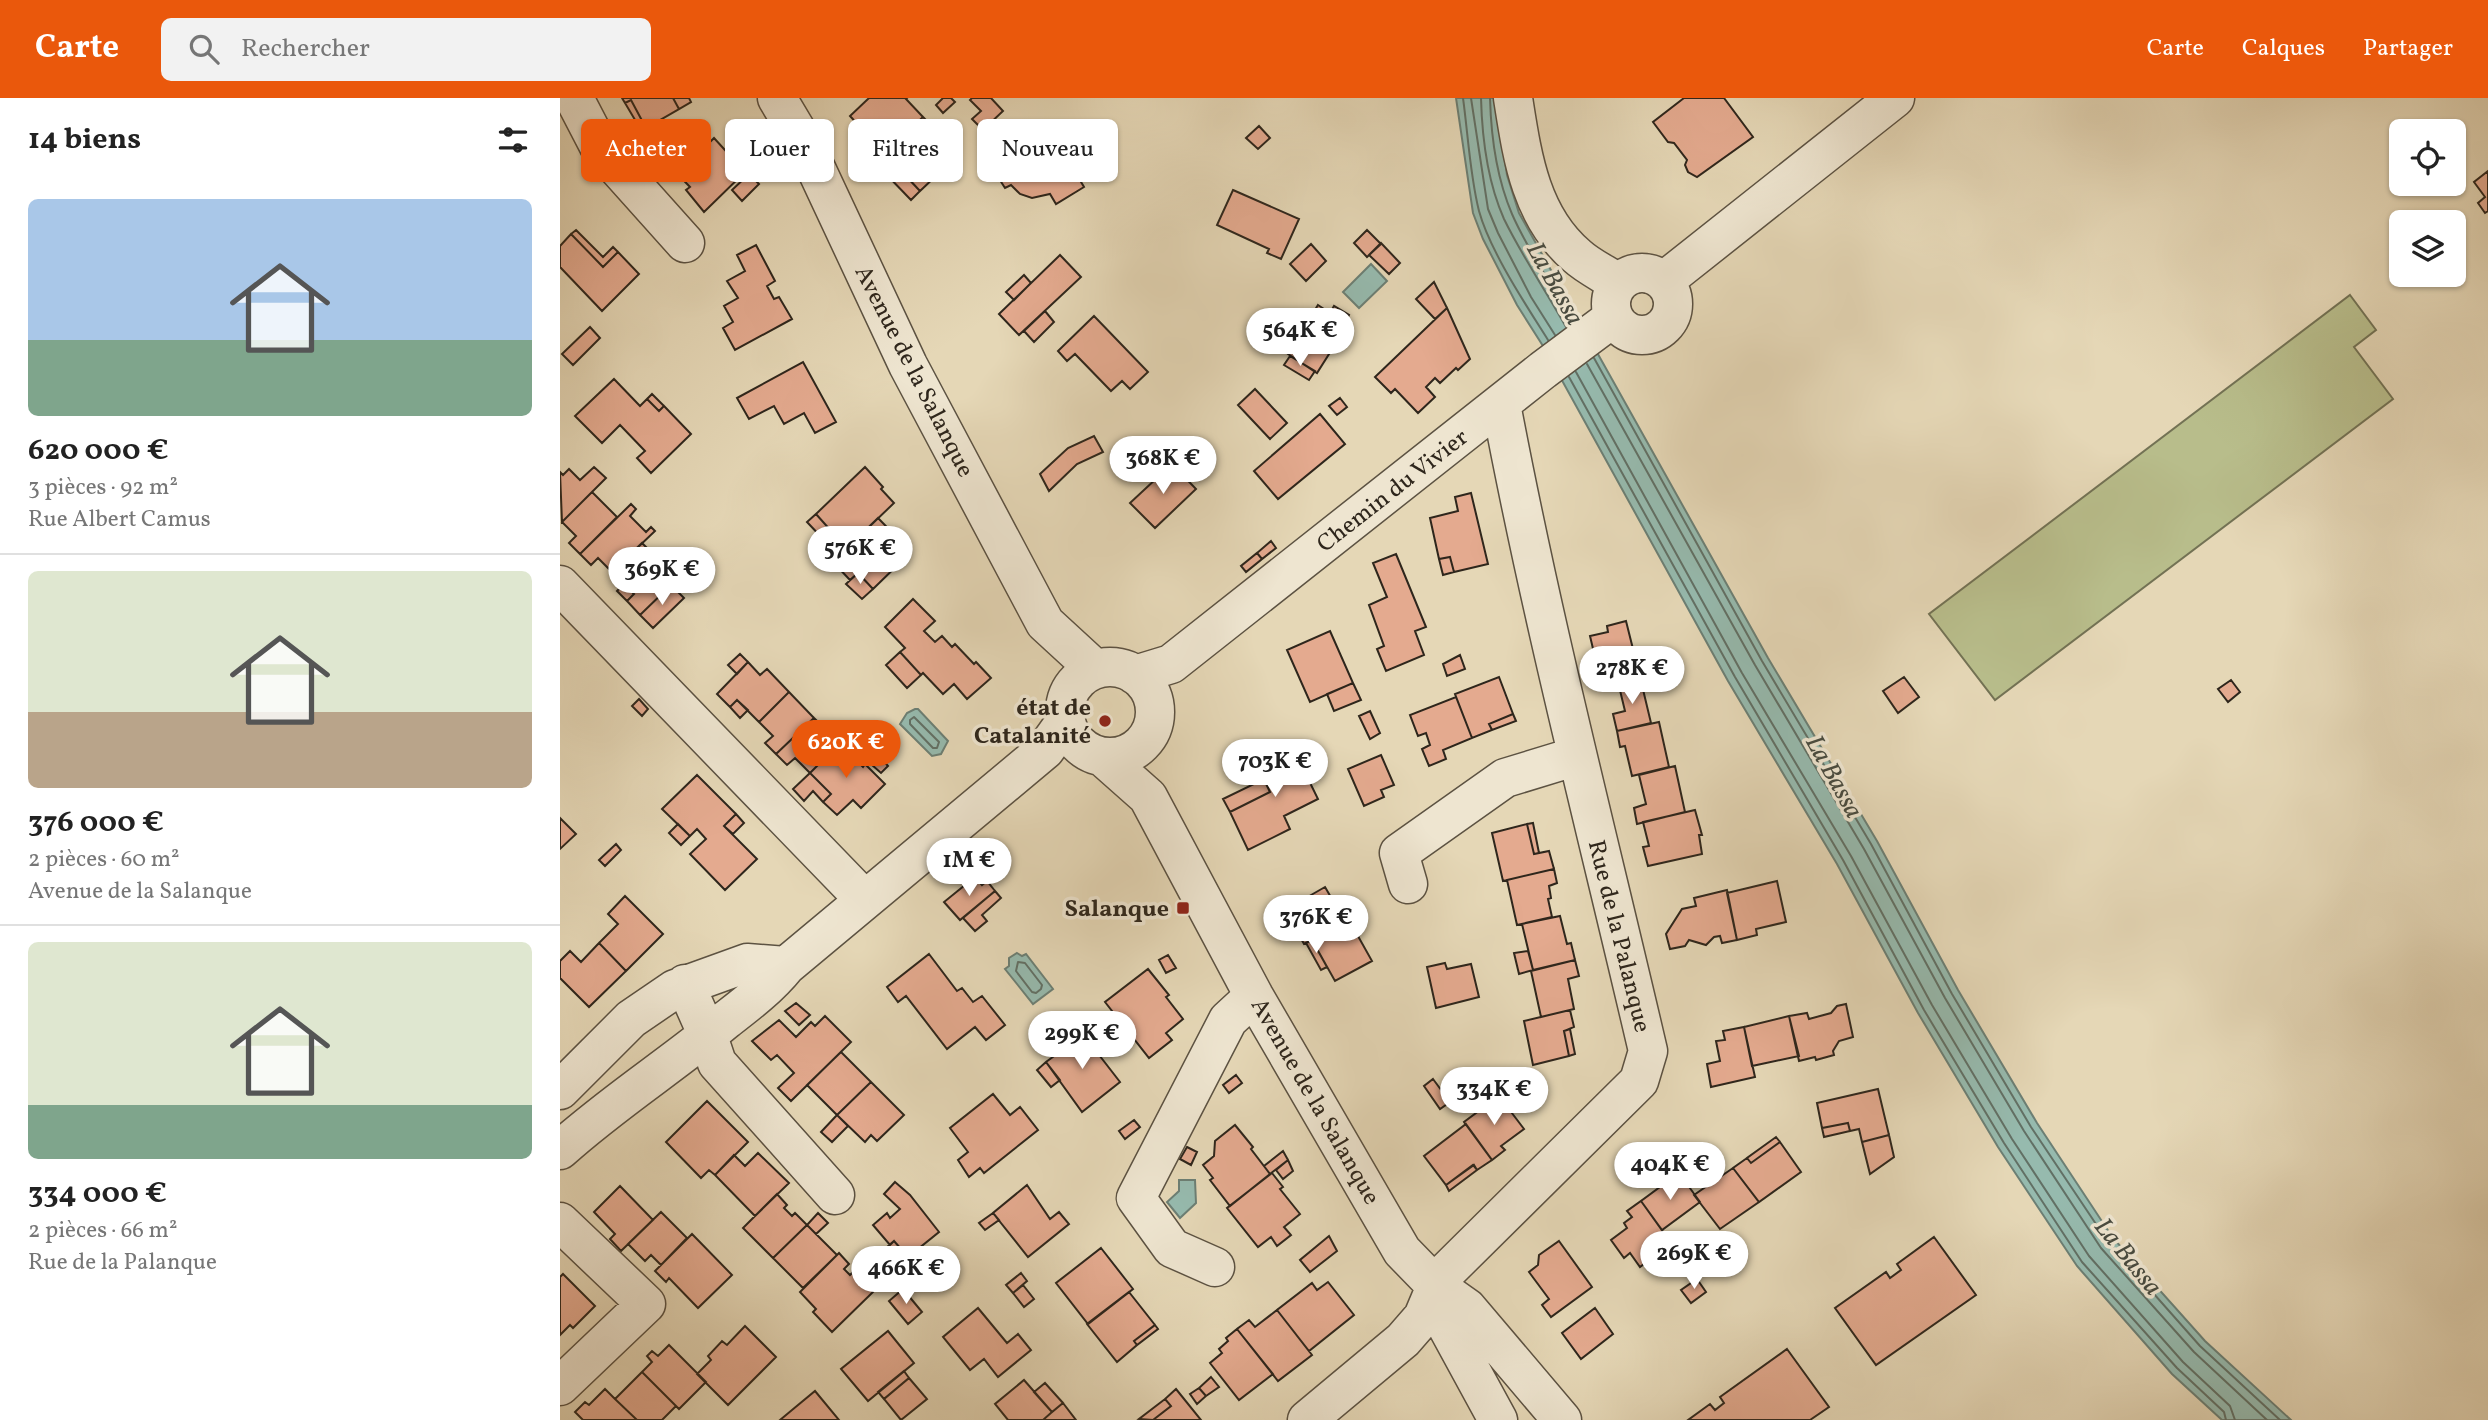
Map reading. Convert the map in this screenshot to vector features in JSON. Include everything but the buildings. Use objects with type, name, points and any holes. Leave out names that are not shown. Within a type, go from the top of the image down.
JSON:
[{"type":"street","points":[[574,98],[600,148],[685,243]]},
{"type":"street","points":[[1513,98],[1522,160],[1543,217],[1576,256],[1609,310],[1619,326],[1634,334],[1651,334],[1660,330],[1667,324],[1674,306],[1673,296],[1664,281],[1656,275],[1635,272],[1609,310]]},
{"type":"street","points":[[1664,281],[1895,98]]},
{"type":"street","name":"Avenue de la Salanque","points":[[784,104],[908,365],[1045,623],[1050,655],[1072,737],[1148,797],[1254,996],[1402,1251],[1436,1286],[1467,1308],[1562,1420]]},
{"type":"street","name":"Chemin du Vivier","points":[[1153,679],[1502,404],[1609,310]]},
{"type":"street","name":"Rue de la Palanque","points":[[1307,1420],[1403,1340],[1423,1317],[1444,1274],[1639,1081],[1648,1051],[1577,756],[1513,469],[1502,404]]},
{"type":"street","points":[[560,585],[865,900]]},
{"type":"street","name":"Avenue de la Salanque","points":[[1045,623],[1095,669]]},
{"type":"street","points":[[1109,667],[1153,679],[1152,729],[1144,742],[1132,752],[1119,757],[1072,737],[1067,696],[1083,675],[1095,669],[1109,667]]},
{"type":"street","points":[[560,1150],[589,1124],[708,1035],[772,983],[786,966],[865,900],[1072,737]]},
{"type":"street","name":"Avenue de la Salanque","points":[[1144,742],[1148,797]]},
{"type":"street","points":[[1408,884],[1399,853],[1505,778],[1577,756]]},
{"type":"street","points":[[560,1090],[631,1020],[685,984],[747,963],[786,966]]},
{"type":"street","points":[[685,984],[708,1035],[717,1063],[835,1195]]},
{"type":"street","points":[[1215,1267],[1172,1248],[1136,1198],[1228,1020],[1254,996]]},
{"type":"street","points":[[560,1222],[646,1304],[560,1386]]},
{"type":"street","points":[[1436,1286],[1444,1321],[1497,1420]]},
{"type":"green space","points":[[2350,295],[2376,330],[2354,347],[2393,399],[1995,700],[1929,614]]},
{"type":"water","name":"La Bassa","points":[[1456,98],[1496,98],[1507,175],[1519,213],[1768,658],[1877,841],[1958,990],[2037,1123],[2113,1238],[2205,1341],[2291,1420],[2222,1420],[2172,1374],[2077,1266],[1998,1147],[1918,1013],[1837,864],[1728,681],[1543,346],[1517,305],[1483,239],[1473,213]]},
{"type":"water","points":[[1371,264],[1387,281],[1359,308],[1343,292]]},
{"type":"water","points":[[915,709],[948,741],[941,754],[932,756],[900,724],[907,713]]},
{"type":"water","points":[[1017,953],[1022,956],[1026,954],[1053,989],[1033,1004],[1005,969],[1009,966],[1009,958]]},
{"type":"water","points":[[1179,1180],[1195,1180],[1196,1203],[1180,1218],[1167,1202],[1179,1191]]},
{"type":"place","name":"état de Catalanité","points":[[1105,721]]},
{"type":"place","name":"Salanque","points":[[1183,908]]}]
